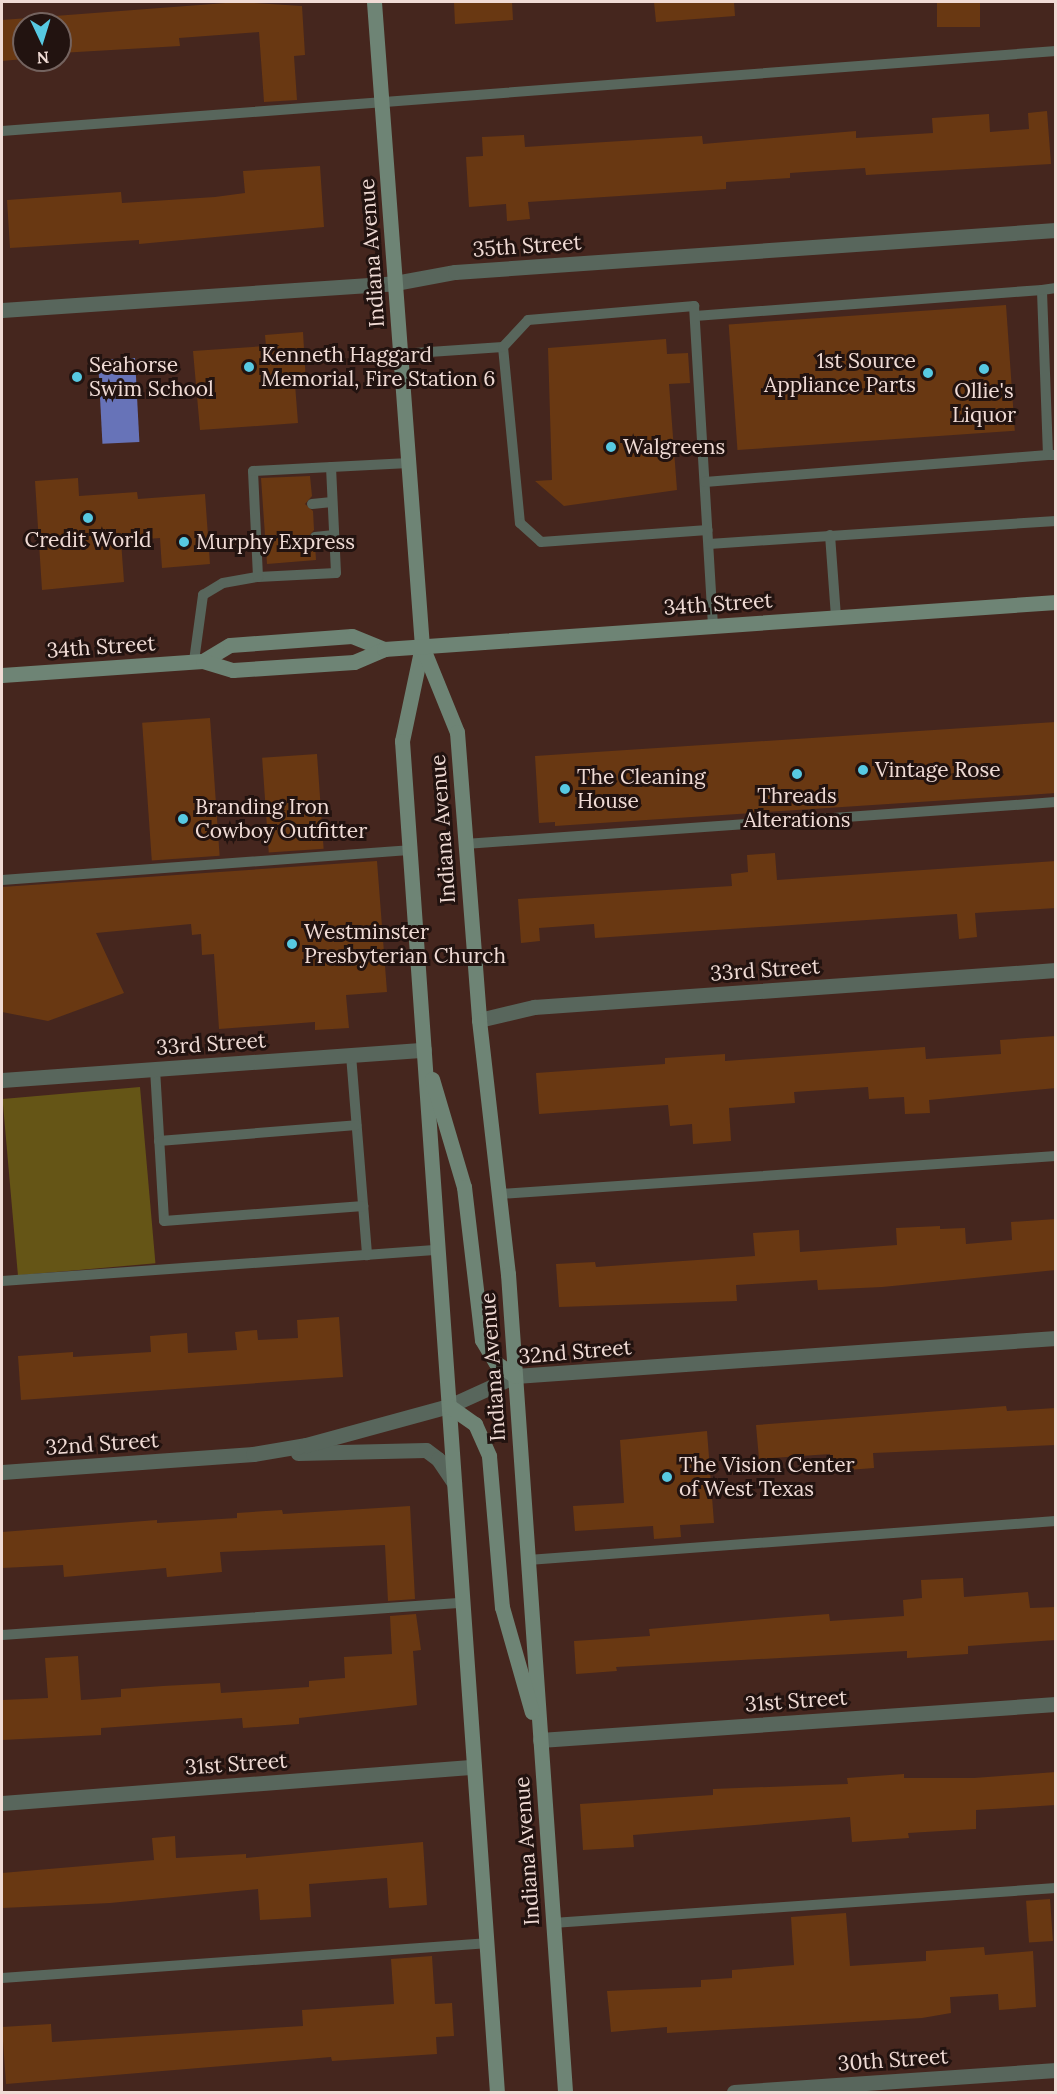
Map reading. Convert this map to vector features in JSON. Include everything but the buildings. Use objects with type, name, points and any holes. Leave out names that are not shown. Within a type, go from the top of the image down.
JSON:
[{"type":"main road","name":"Indiana Avenue","points":[[374,2],[422,645],[402,741],[497,2092]]},
{"type":"main road","name":"34th Street","points":[[2,675],[199,661],[233,670],[354,662],[384,649],[422,645],[1056,602]]},
{"type":"main road","name":"34th Street","points":[[199,661],[230,645],[352,636],[384,649]]},
{"type":"main road","name":"Indiana Avenue","points":[[422,645],[457,732],[479,1020],[500,1194],[515,1376],[565,2092]]},
{"type":"main road","points":[[424,1050],[464,1187],[482,1340],[496,1363],[515,1376]]},
{"type":"main road","points":[[449,1406],[475,1424],[489,1456],[502,1607],[540,1740]]},
{"type":"street","name":"35th Street","points":[[2,310],[396,283],[455,272],[1056,230]]},
{"type":"street","name":"33rd Street","points":[[479,1020],[534,1007],[1056,970]]},
{"type":"street","name":"33rd Street","points":[[2,1080],[424,1050]]},
{"type":"street","name":"32nd Street","points":[[2,1472],[254,1454],[306,1445],[449,1406],[515,1376],[1056,1338]]},
{"type":"street","points":[[254,1454],[417,1449],[433,1454],[454,1483]]},
{"type":"street","name":"31st Street","points":[[540,1740],[1056,1704]]},
{"type":"street","name":"31st Street","points":[[2,1803],[474,1767]]},
{"type":"street","name":"30th Street","points":[[734,2092],[1056,2070]]},
{"type":"lane","points":[[2,131],[1056,51]]},
{"type":"lane","points":[[695,316],[1056,288]]},
{"type":"lane","points":[[705,482],[1052,455],[1042,290]]},
{"type":"lane","points":[[400,354],[503,347],[528,320],[694,306],[713,626]]},
{"type":"lane","points":[[503,347],[520,523],[541,542],[708,530]]},
{"type":"lane","points":[[258,577],[261,541],[259,506],[253,471],[409,463]]},
{"type":"lane","points":[[199,661],[202,596],[223,583],[258,577],[336,573],[331,467]]},
{"type":"lane","points":[[312,504],[332,502]]},
{"type":"lane","points":[[709,544],[1056,521]]},
{"type":"lane","points":[[315,537],[334,535]]},
{"type":"lane","points":[[830,535],[837,617]]},
{"type":"lane","points":[[465,844],[1056,802]]},
{"type":"lane","points":[[2,880],[409,850]]},
{"type":"lane","points":[[351,1055],[367,1255]]},
{"type":"lane","points":[[154,1069],[164,1221],[363,1206]]},
{"type":"lane","points":[[159,1141],[356,1125]]},
{"type":"lane","points":[[500,1194],[1056,1156]]},
{"type":"lane","points":[[2,1281],[438,1250]]},
{"type":"lane","points":[[528,1560],[1056,1521]]},
{"type":"lane","points":[[2,1635],[462,1603]]},
{"type":"lane","points":[[553,1923],[1056,1888]]},
{"type":"lane","points":[[2,1978],[486,1942]]},
{"type":"shaded area","points":[[140,1087],[155,1263],[18,1275],[3,1099]]},
{"type":"water","points":[[135,358],[139,442],[102,444],[98,360]]},
{"type":"place","name":"Kenneth Haggard Memorial, Fire Station 6","points":[[249,367]]},
{"type":"place","name":"Ollie's Liquor","points":[[984,369]]},
{"type":"place","name":"1st Source Appliance Parts","points":[[928,373]]},
{"type":"place","name":"Seahorse Swim School","points":[[77,377]]},
{"type":"place","name":"Walgreens","points":[[611,447]]},
{"type":"place","name":"Credit World","points":[[88,518]]},
{"type":"place","name":"Murphy Express","points":[[184,542]]},
{"type":"place","name":"Vintage Rose","points":[[863,770]]},
{"type":"place","name":"Threads Alterations","points":[[797,774]]},
{"type":"place","name":"The Cleaning House","points":[[565,789]]},
{"type":"place","name":"Branding Iron Cowboy Outfitter","points":[[183,819]]},
{"type":"place","name":"Westminster Presbyterian Church","points":[[292,944]]},
{"type":"place","name":"The Vision Center of West Texas","points":[[667,1477]]}]
